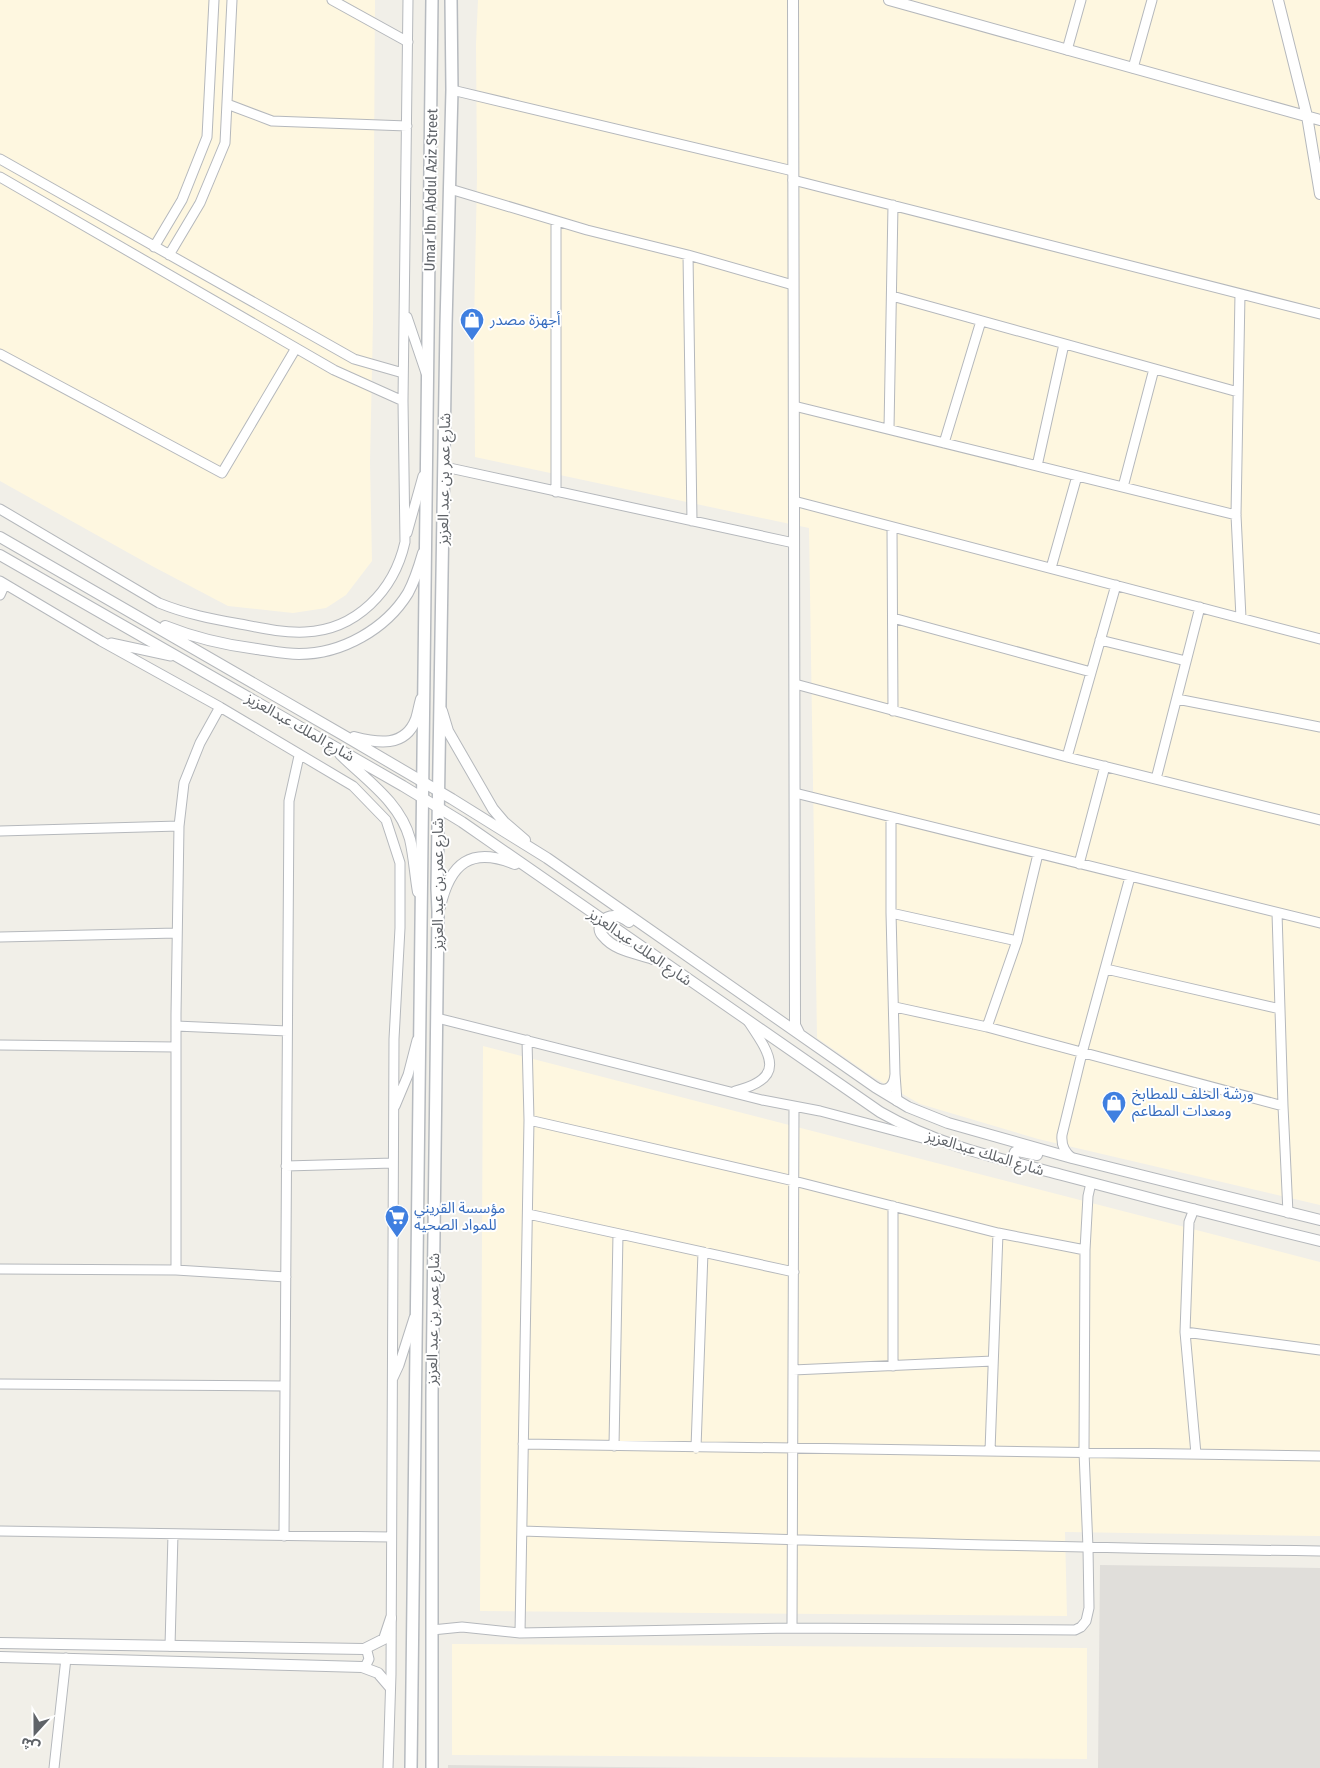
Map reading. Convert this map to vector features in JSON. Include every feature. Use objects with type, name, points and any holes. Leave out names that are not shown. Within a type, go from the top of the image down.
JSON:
[{"type":"main road","name":"Umar Ibn Abdul Aziz Street","points":[[428,380],[432,0]]},
{"type":"main road","name":"شارع عمر بن عبد العزيز","points":[[432,1768],[432,1404],[438,912],[436,888],[452,90],[451,1]]},
{"type":"main road","name":"شارع عمر بن عبد العزيز","points":[[411,1768],[415,1315],[428,380]]},
{"type":"main road","points":[[428,405],[433,429],[434,462],[439,466],[445,467]]},
{"type":"street","points":[[154,248],[182,200],[207,137],[214,0]]},
{"type":"street","points":[[169,255],[200,203],[225,143],[232,0]]},
{"type":"street","points":[[332,0],[408,42]]},
{"type":"street","points":[[404,542],[403,374],[408,0]]},
{"type":"street","points":[[793,0],[795,1025],[800,1034]]},
{"type":"street","points":[[889,0],[917,4],[1067,50],[1320,120]]},
{"type":"street","points":[[1067,50],[1081,0]]},
{"type":"street","points":[[1133,68],[1152,0]]},
{"type":"street","points":[[1278,0],[1307,116],[1320,194]]},
{"type":"street","points":[[452,90],[793,175],[893,205],[1320,314]]},
{"type":"street","points":[[227,104],[272,121],[407,126]]},
{"type":"street","points":[[0,159],[154,248],[354,359],[403,374]]},
{"type":"street","points":[[0,177],[334,370],[403,401]]},
{"type":"street","points":[[450,189],[556,222],[688,255],[793,285]]},
{"type":"street","points":[[889,429],[893,205]]},
{"type":"street","points":[[556,222],[556,492]]},
{"type":"street","points":[[688,255],[692,521]]},
{"type":"street","points":[[1240,294],[1236,515],[1241,618]]},
{"type":"street","points":[[892,296],[1238,392]]},
{"type":"street","points":[[405,312],[428,380]]},
{"type":"street","points":[[944,443],[981,321]]},
{"type":"street","points":[[1037,466],[1064,344]]},
{"type":"street","points":[[0,354],[222,473],[296,348]]},
{"type":"street","points":[[1123,487],[1154,369]]},
{"type":"street","points":[[794,406],[1236,515]]},
{"type":"street","points":[[1,511],[159,603],[179,611],[199,617],[287,632],[306,632],[333,627],[347,621],[369,606],[389,584],[401,558],[428,461]]},
{"type":"street","points":[[445,467],[794,543]]},
{"type":"street","points":[[1051,568],[1077,476]]},
{"type":"street","points":[[794,501],[1320,639]]},
{"type":"street","points":[[892,527],[893,711]]},
{"type":"street","name":"شارع الملك عبدالعزيز","points":[[0,537],[343,735],[547,858],[896,1101],[948,1123],[1072,1158],[1320,1220]]},
{"type":"street","points":[[138,616],[188,635],[223,644],[287,654],[301,654],[339,647],[362,637],[382,623],[400,604],[413,584],[427,543]]},
{"type":"street","name":"شارع الملك عبدالعزيز","points":[[0,555],[439,808],[880,1112],[918,1132],[951,1145],[1017,1163],[1320,1241]]},
{"type":"street","points":[[0,595],[3,583],[220,708],[353,786],[386,820],[400,863],[400,928],[394,1039],[391,1618],[388,1768]]},
{"type":"street","points":[[1067,757],[1116,585]]},
{"type":"street","points":[[1156,779],[1200,607]]},
{"type":"street","points":[[893,618],[1091,672]]},
{"type":"street","points":[[101,640],[178,657]]},
{"type":"street","points":[[1100,640],[1186,662]]},
{"type":"street","points":[[795,684],[1067,757],[1320,820]]},
{"type":"street","points":[[343,735],[384,743],[397,739],[408,731],[416,719],[424,686]]},
{"type":"street","points":[[1177,699],[1320,727]]},
{"type":"street","points":[[441,705],[448,730],[494,810],[504,822],[547,858]]},
{"type":"street","points":[[176,1270],[176,1026],[179,826],[184,783],[200,743],[220,708]]},
{"type":"street","points":[[328,743],[382,792],[399,813],[409,838],[421,915]]},
{"type":"street","points":[[284,1536],[289,801],[299,756]]},
{"type":"street","points":[[1079,864],[1105,766]]},
{"type":"street","points":[[795,793],[1320,923]]},
{"type":"street","points":[[891,817],[891,913],[895,1006],[896,1101]]},
{"type":"street","points":[[0,831],[179,826]]},
{"type":"street","points":[[987,1027],[1017,941],[1038,854]]},
{"type":"street","points":[[438,912],[444,888],[449,879],[460,865],[469,860],[478,857],[497,857],[530,871]]},
{"type":"street","points":[[1072,1158],[1064,1151],[1062,1140],[1082,1053],[1130,877]]},
{"type":"street","points":[[891,913],[1017,941]]},
{"type":"street","points":[[1277,913],[1288,1213]]},
{"type":"street","points":[[602,920],[607,916],[621,917],[684,961],[721,979]]},
{"type":"street","points":[[0,937],[178,933]]},
{"type":"street","points":[[1106,969],[1280,1009]]},
{"type":"street","points":[[767,1011],[778,1015],[786,1014],[792,1009],[795,1001]]},
{"type":"street","points":[[895,1006],[987,1027],[1283,1106]]},
{"type":"street","points":[[437,1018],[732,1092],[820,1111],[951,1145]]},
{"type":"street","points":[[732,1092],[758,1084],[765,1076],[769,1066],[767,1049],[748,1021]]},
{"type":"street","points":[[176,1026],[288,1031]]},
{"type":"street","points":[[394,1110],[408,1075],[419,1030]]},
{"type":"street","points":[[520,1633],[529,1120],[526,1040]]},
{"type":"street","points":[[0,1045],[176,1047]]},
{"type":"street","points":[[875,1087],[884,1090],[890,1088],[894,1082],[895,1074]]},
{"type":"street","points":[[792,1628],[794,1106]]},
{"type":"street","points":[[529,1120],[794,1180],[998,1233],[1085,1250]]},
{"type":"street","points":[[1017,1163],[1014,1161],[1013,1155],[1018,1151],[1022,1151],[1091,1169],[1121,1170]]},
{"type":"street","points":[[286,1166],[393,1163]]},
{"type":"street","points":[[432,1630],[462,1627],[520,1633],[792,1628],[1075,1630],[1081,1627],[1086,1621],[1089,1608],[1084,1452],[1085,1250],[1088,1196],[1091,1183]]},
{"type":"street","points":[[893,1206],[893,1366]]},
{"type":"street","points":[[1194,1209],[1189,1222],[1185,1332],[1196,1454]]},
{"type":"street","points":[[528,1214],[794,1272]]},
{"type":"street","points":[[990,1451],[998,1233]]},
{"type":"street","points":[[614,1446],[618,1234]]},
{"type":"street","points":[[696,1448],[704,1252]]},
{"type":"street","points":[[0,1269],[176,1270],[286,1277]]},
{"type":"street","points":[[392,1381],[415,1315]]},
{"type":"street","points":[[1185,1332],[1320,1350]]},
{"type":"street","points":[[793,1370],[993,1362]]},
{"type":"street","points":[[0,1384],[285,1386]]},
{"type":"street","points":[[523,1444],[793,1450],[1320,1456]]},
{"type":"street","points":[[0,1531],[391,1537]]},
{"type":"street","points":[[522,1531],[1088,1548],[1320,1551]]},
{"type":"street","points":[[170,1646],[173,1534]]},
{"type":"street","points":[[0,1643],[364,1649],[384,1639],[391,1618]]},
{"type":"street","points":[[362,1667],[366,1665],[369,1659],[367,1651],[364,1649]]},
{"type":"street","points":[[0,1657],[362,1667],[378,1673],[390,1687]]},
{"type":"street","points":[[54,1768],[66,1658]]},
{"type":"shaded area","points":[[0,0],[375,0],[370,462],[372,561],[346,595],[326,608],[293,613],[228,606],[0,481]]},
{"type":"shaded area","points":[[478,0],[1320,0],[1320,1205],[1038,1139],[920,1104],[873,1077],[817,1038],[809,528],[475,457],[474,325]]},
{"type":"shaded area","points":[[483,1046],[1320,1262],[1320,1536],[1065,1532],[1067,1616],[480,1611]]},
{"type":"shaded area","points":[[1100,1565],[1320,1568],[1320,1768],[1098,1768]]},
{"type":"shaded area","points":[[452,1644],[1087,1648],[1087,1759],[452,1755]]},
{"type":"shaded area","points":[[448,1765],[704,1768],[448,1768]]},
{"type":"place","name":"أجهزة مصدر","points":[[472,341]]},
{"type":"place","name":"ورشة الخلف للمطابخ ومعدات المطاعم","points":[[1114,1124]]},
{"type":"place","name":"مؤسسة القريني للمواد الصحيه","points":[[397,1238]]}]
